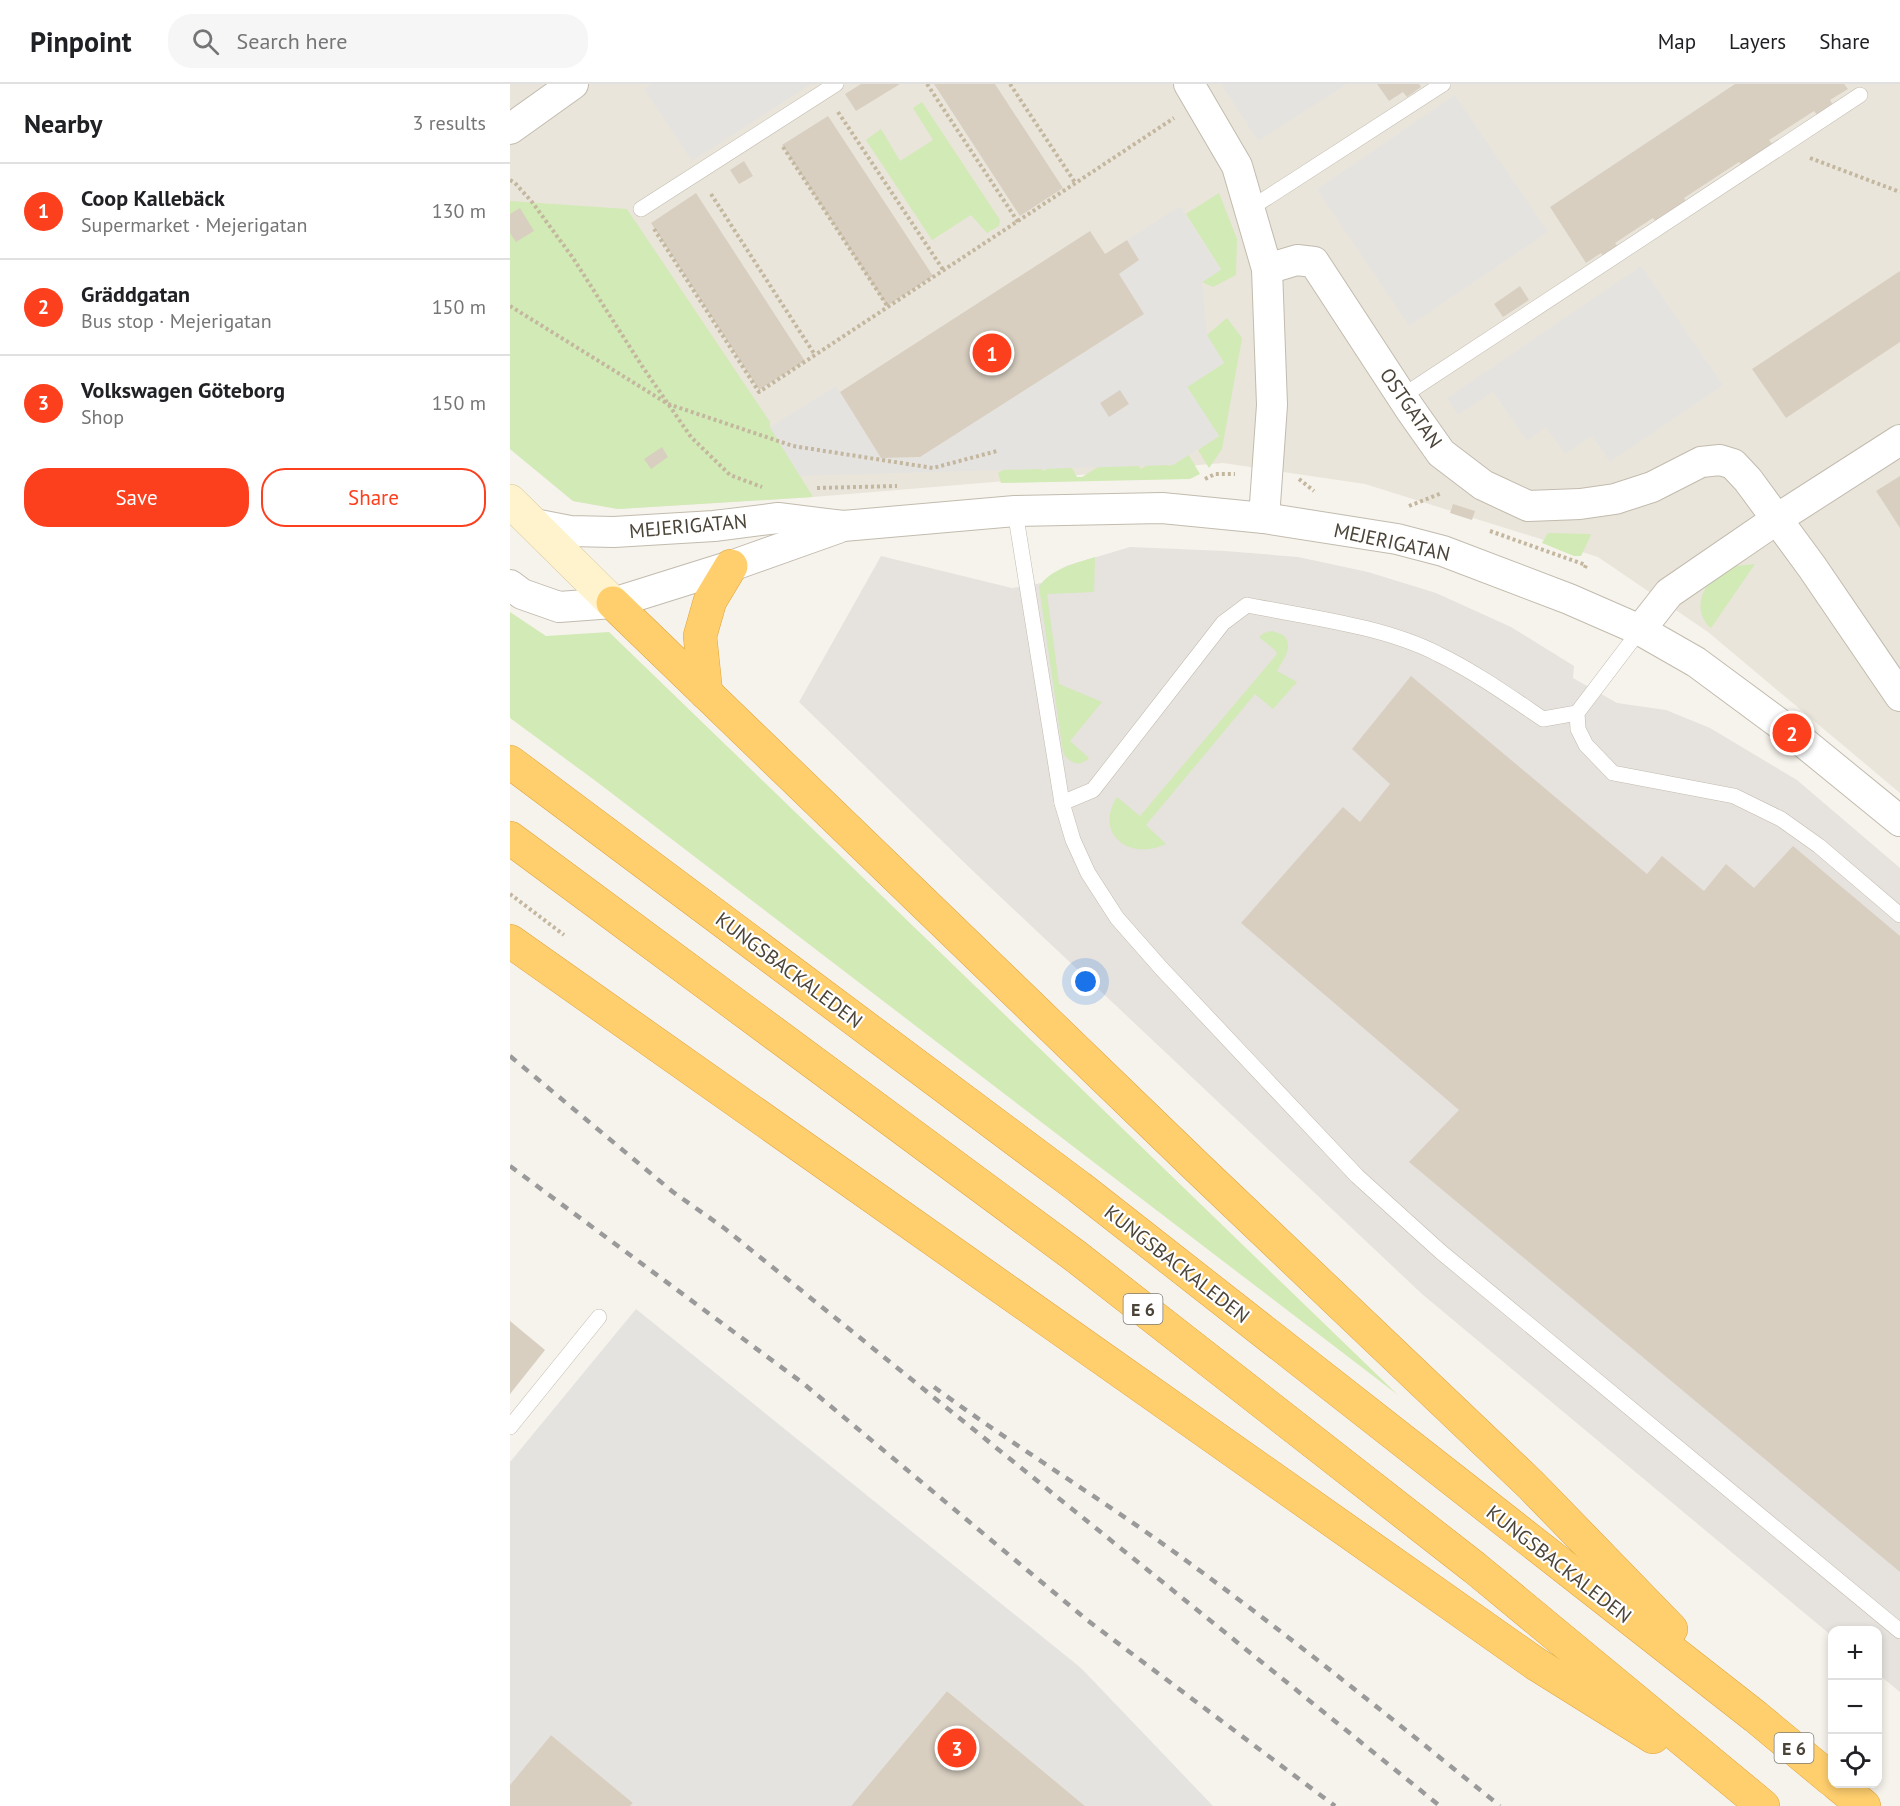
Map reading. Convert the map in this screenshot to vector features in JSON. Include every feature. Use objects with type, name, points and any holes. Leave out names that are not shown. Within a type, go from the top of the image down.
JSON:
[{"type":"highway","points":[[706,693],[700,636],[710,601],[731,566]]},
{"type":"highway","points":[[613,603],[1531,1485],[1756,1717]]},
{"type":"highway","name":"KUNGSBACKALEDEN","points":[[510,762],[1079,1186],[1828,1776]]},
{"type":"highway","name":"E 6","points":[[510,838],[1074,1255],[1475,1568],[1761,1804]]},
{"type":"highway","points":[[510,941],[1536,1664],[1761,1804]]},
{"type":"highway","points":[[1842,1788],[1864,1806]]},
{"type":"main road","points":[[510,501],[613,603]]},
{"type":"street","points":[[510,129],[573,84]]},
{"type":"street","points":[[1194,93],[1237,166],[1267,269],[1272,405],[1264,518]]},
{"type":"street","name":"OSTGATAN","points":[[1267,269],[1297,260],[1314,262],[1401,397],[1441,453],[1483,485],[1528,506],[1580,504],[1615,499],[1652,487],[1701,462],[1720,459],[1733,464],[1777,519]]},
{"type":"street","points":[[1640,630],[1669,593],[1777,519],[1900,440]]},
{"type":"street","name":"MEJERIGATAN","points":[[534,524],[570,531],[614,532],[714,526],[778,518],[843,526],[1015,511],[1162,508],[1264,518],[1397,539],[1443,551],[1569,599],[1640,630],[1706,669],[1792,733],[1900,821]]},
{"type":"street","points":[[1777,519],[1900,696]]},
{"type":"street","name":"MEJERIGATAN","points":[[510,585],[522,594],[559,607],[613,603],[731,566],[843,526]]},
{"type":"lane","points":[[1251,208],[1443,84]]},
{"type":"lane","points":[[641,209],[830,88]]},
{"type":"lane","points":[[1401,397],[1860,95]]},
{"type":"lane","points":[[1015,511],[1062,803],[1072,840],[1088,873],[1117,918],[1161,968],[1357,1176],[1441,1251],[1900,1631]]},
{"type":"lane","points":[[1062,803],[1093,790],[1223,623],[1247,605],[1392,635],[1437,653],[1484,680],[1543,719],[1577,713]]},
{"type":"lane","points":[[1640,630],[1577,713],[1578,729],[1586,745],[1613,773],[1734,796],[1781,819],[1819,846],[1900,915]]},
{"type":"lane","points":[[510,1427],[599,1317]]},
{"type":"path","points":[[927,84],[1018,222]]},
{"type":"path","points":[[1010,84],[1076,184]]},
{"type":"path","points":[[830,88],[944,271]]},
{"type":"path","points":[[641,209],[759,392],[1076,184],[1194,93]]},
{"type":"path","points":[[769,127],[888,308]]},
{"type":"path","points":[[1781,147],[1900,192]]},
{"type":"path","points":[[697,174],[815,356]]},
{"type":"path","points":[[510,180],[532,202],[573,258],[691,437],[730,475],[771,490]]},
{"type":"path","points":[[510,306],[668,404],[793,446],[933,468],[997,452]]},
{"type":"path","points":[[1199,482],[1215,474],[1298,478],[1317,493]]},
{"type":"path","points":[[815,488],[904,486]]},
{"type":"path","points":[[1398,504],[1419,509]]},
{"type":"path","points":[[1480,528],[1586,565],[1569,599]]},
{"type":"shaded area","points":[[510,84],[1900,84],[1900,793],[1708,632],[1598,557],[1365,484],[1223,463],[813,497],[618,509],[573,501],[510,449]]},
{"type":"shaded area","points":[[652,84],[811,84],[692,161],[644,89]]},
{"type":"shaded area","points":[[1221,84],[1347,84],[1258,141]]},
{"type":"shaded area","points":[[1455,95],[1548,232],[1409,326],[1317,189]]},
{"type":"shaded area","points":[[1180,206],[1221,270],[1202,282],[1207,335],[1224,363],[1187,387],[1219,436],[1173,465],[800,476],[770,427],[836,386],[881,458],[920,457],[1144,314],[1119,274],[1139,260],[1127,240]]},
{"type":"shaded area","points":[[1641,266],[1723,385],[1610,462],[1592,436],[1565,454],[1546,427],[1527,441],[1493,392],[1458,415],[1447,398]]},
{"type":"shaded area","points":[[1130,547],[1225,551],[1298,557],[1368,572],[1436,593],[1511,627],[1574,666],[1573,678],[1617,703],[1666,710],[1710,728],[1797,780],[1900,868],[1900,1692],[1882,1677],[1882,1626],[1828,1626],[1828,1633],[1422,1294],[973,871],[799,702],[881,556],[1012,588],[1042,583],[1066,566]]},
{"type":"shaded area","points":[[636,1309],[1081,1668],[1213,1806],[1085,1806],[947,1691],[851,1806],[630,1806],[633,1803],[551,1735],[510,1785],[510,1462]]},
{"type":"green space","points":[[922,102],[1000,220],[999,226],[987,233],[971,215],[932,240],[866,140],[881,129],[900,161],[933,140],[913,108]]},
{"type":"green space","points":[[1219,193],[1237,239],[1236,275],[1213,287],[1202,282],[1221,269],[1186,214]]},
{"type":"green space","points":[[510,201],[627,209],[770,422],[770,427],[813,497],[618,509],[573,501],[510,449]]},
{"type":"green space","points":[[1227,318],[1242,338],[1222,449],[1209,468],[1198,450],[1219,436],[1187,387],[1224,363],[1207,335]]},
{"type":"green space","points":[[1127,449],[1141,469],[1162,455],[1169,466],[1188,454],[1200,474],[1190,479],[1001,483],[998,473],[1031,452],[1043,471],[1066,458],[1077,477],[1082,477]]},
{"type":"green space","points":[[1548,533],[1591,534],[1581,556],[1574,556],[1542,543]]},
{"type":"green space","points":[[1095,557],[1094,592],[1047,594],[1059,684],[1102,702],[1070,741],[1089,758],[1082,763],[1074,763],[1063,752],[1039,587],[1057,571]]},
{"type":"green space","points":[[1755,564],[1711,628],[1701,610],[1701,601],[1709,583],[1726,570],[1736,566]]},
{"type":"green space","points":[[510,612],[546,636],[609,632],[1398,1395],[597,782],[510,718]]},
{"type":"green space","points":[[1272,631],[1283,635],[1288,644],[1287,653],[1277,671],[1297,682],[1273,709],[1255,694],[1146,825],[1166,844],[1140,849],[1129,847],[1119,841],[1110,823],[1111,811],[1117,797],[1140,816],[1277,654],[1259,637]]},
{"type":"building","points":[[861,84],[900,84],[856,111],[845,94]]},
{"type":"building","points":[[934,84],[995,84],[1063,188],[1020,216]]},
{"type":"building","points":[[1377,84],[1419,84],[1421,87],[1407,97],[1403,92],[1389,101]]},
{"type":"building","points":[[1735,84],[1844,84],[1848,89],[1830,100],[1833,105],[1817,115],[1814,111],[1769,140],[1773,145],[1742,165],[1739,162],[1684,198],[1687,203],[1657,223],[1653,218],[1615,243],[1619,248],[1604,258],[1601,253],[1586,263],[1550,207]]},
{"type":"building","points":[[828,116],[933,276],[887,306],[782,145]]},
{"type":"building","points":[[744,161],[753,176],[739,184],[730,170]]},
{"type":"building","points":[[696,193],[805,361],[759,390],[651,223]]},
{"type":"building","points":[[520,208],[534,231],[516,242],[510,233],[510,214]]},
{"type":"building","points":[[1090,231],[1105,254],[1127,240],[1139,260],[1119,274],[1144,314],[920,457],[881,458],[840,392]]},
{"type":"building","points":[[1900,271],[1900,342],[1786,418],[1752,369]]},
{"type":"building","points":[[1520,286],[1529,300],[1503,317],[1494,304]]},
{"type":"building","points":[[1120,390],[1129,404],[1109,417],[1100,403]]},
{"type":"building","points":[[662,447],[668,457],[651,469],[644,459]]},
{"type":"building","points":[[1900,476],[1900,528],[1876,491]]},
{"type":"building","points":[[1453,504],[1475,511],[1472,520],[1450,513]]},
{"type":"building","points":[[1411,676],[1647,874],[1662,856],[1704,891],[1726,864],[1754,888],[1793,846],[1900,936],[1900,1572],[1409,1162],[1459,1110],[1241,923],[1343,807],[1360,822],[1390,784],[1352,749]]},
{"type":"building","points":[[510,1321],[545,1350],[510,1394]]},
{"type":"building","points":[[947,1691],[1085,1806],[851,1806]]},
{"type":"building","points":[[551,1735],[633,1803],[630,1806],[510,1806],[510,1785]]},
{"type":"railway","points":[[510,1056],[673,1192],[724,1228],[1440,1806]]},
{"type":"railway","points":[[510,1166],[804,1384],[1087,1620],[1335,1806]]},
{"type":"railway","points":[[934,1387],[1157,1539],[1228,1591],[1500,1806]]},
{"type":"place","name":"Coop Kallebäck","points":[[992,353]]},
{"type":"place","name":"Gräddgatan","points":[[1792,733]]},
{"type":"place","name":"Volkswagen Göteborg","points":[[957,1748]]}]
